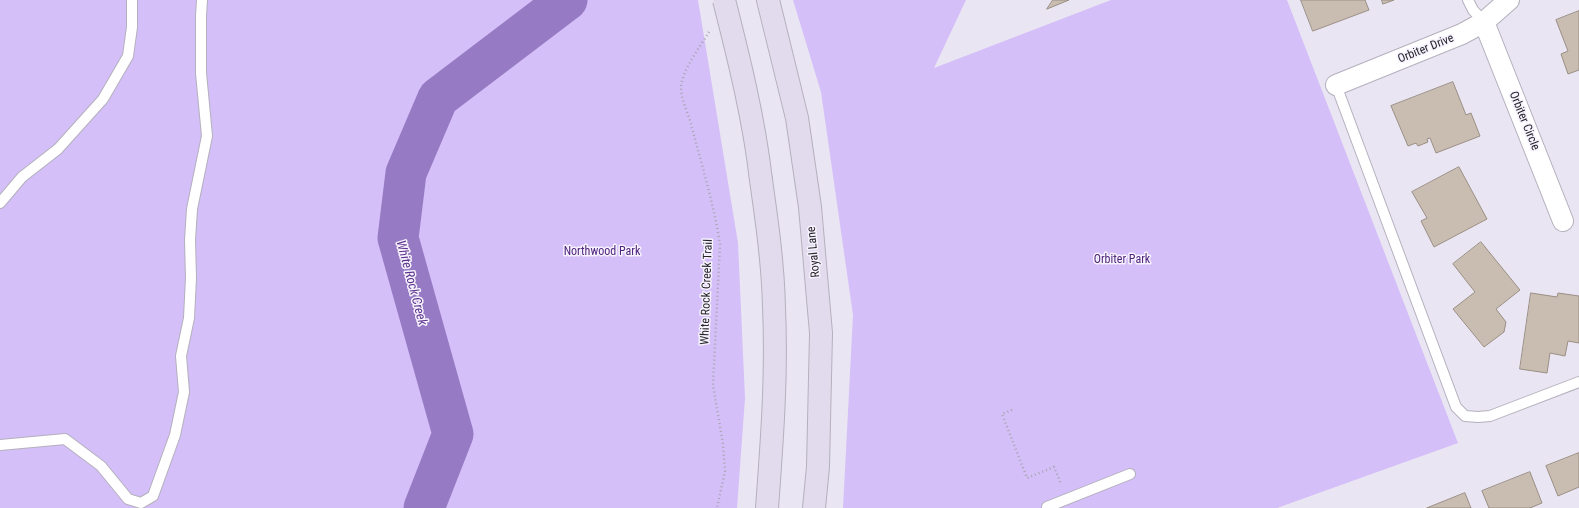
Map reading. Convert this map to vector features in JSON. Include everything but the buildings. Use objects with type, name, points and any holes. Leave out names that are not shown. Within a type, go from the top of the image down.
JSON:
[{"type":"main road","points":[[724,0],[740,61],[759,158],[769,231],[775,350],[767,508]]},
{"type":"main road","name":"Royal Lane","points":[[768,0],[797,118],[810,207],[821,333],[818,467],[814,508]]},
{"type":"street","name":"Orbiter Drive","points":[[1336,85],[1462,34],[1484,22],[1509,0]]},
{"type":"street","name":"Orbiter Circle","points":[[1484,22],[1563,221]]},
{"type":"lane","points":[[0,203],[22,177],[58,149],[103,99],[128,56],[132,27],[132,0]]},
{"type":"lane","points":[[0,445],[65,439],[101,466],[128,499],[141,503],[153,496],[175,435],[184,392],[181,356],[189,318],[192,209],[207,136],[201,73],[202,0]]},
{"type":"lane","points":[[1468,0],[1473,10],[1484,22]]},
{"type":"lane","points":[[1336,85],[1456,407],[1465,416],[1490,416],[1579,382]]},
{"type":"lane","points":[[1048,508],[1047,507],[1130,474]]},
{"type":"path","name":"White Rock Creek Trail","points":[[710,31],[686,71],[681,86],[682,98],[692,125],[717,224],[720,244],[712,385],[723,444],[725,471],[717,508]]},
{"type":"path","points":[[1012,410],[1002,414],[1027,478],[1054,467],[1067,499]]},
{"type":"green space","name":"Northwood Park","points":[[0,0],[698,0],[738,243],[745,398],[737,508],[0,508]]},
{"type":"green space","name":"Orbiter Park","points":[[793,0],[966,0],[934,68],[1111,0],[1287,0],[1458,443],[1277,508],[843,508],[853,315],[821,92]]},
{"type":"waterway","name":"White Rock Creek","points":[[424,508],[453,434],[398,238],[406,173],[438,98],[567,0]]}]
